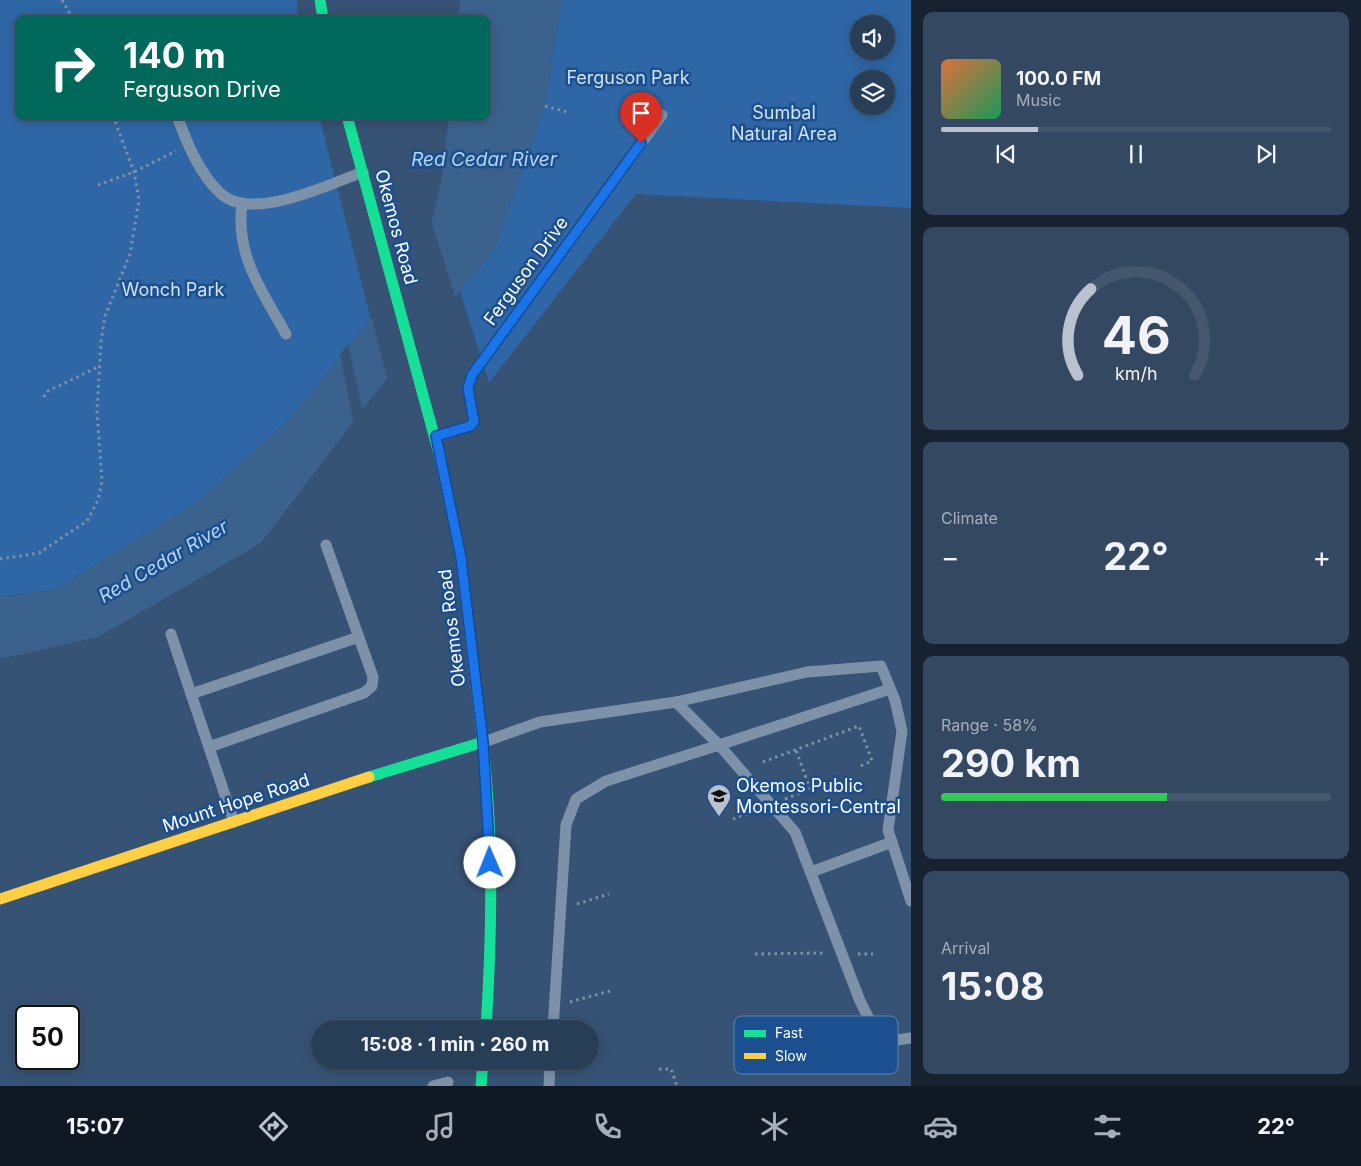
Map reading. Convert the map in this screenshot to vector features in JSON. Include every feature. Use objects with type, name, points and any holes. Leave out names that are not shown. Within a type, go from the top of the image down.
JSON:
[{"type":"main road","points":[[320,0],[322,15]]},
{"type":"main road","name":"Okemos Road","points":[[348,120],[436,436],[461,558],[483,742],[490,845],[490,969],[487,1020]]},
{"type":"main road","name":"Mount Hope Road","points":[[0,900],[483,742]]},
{"type":"main road","points":[[481,1086],[482,1070]]},
{"type":"lane","name":"Ferguson Drive","points":[[436,436],[470,426],[474,422],[468,388],[472,375],[662,115]]},
{"type":"lane","points":[[178,120],[188,146],[202,169],[221,194],[242,204],[287,199],[363,172]]},
{"type":"lane","points":[[242,204],[240,235],[245,255],[286,334]]},
{"type":"lane","points":[[209,747],[369,690],[373,677],[326,545]]},
{"type":"lane","points":[[171,634],[234,822]]},
{"type":"lane","points":[[191,694],[359,637]]},
{"type":"lane","points":[[483,742],[540,722],[676,702],[807,672],[881,666],[902,731],[888,830],[911,901]]},
{"type":"lane","points":[[554,1020],[566,825],[576,799],[606,782],[890,689]]},
{"type":"lane","points":[[676,702],[719,745],[795,832],[868,1016]]},
{"type":"lane","points":[[811,872],[892,842]]},
{"type":"lane","points":[[898,1040],[911,1038]]},
{"type":"lane","points":[[549,1086],[550,1070]]},
{"type":"lane","points":[[433,1086],[448,1082]]},
{"type":"path","points":[[62,0],[71,15]]},
{"type":"path","points":[[545,106],[566,112]]},
{"type":"path","points":[[0,559],[39,553],[87,520],[98,500],[102,481],[97,411],[105,316],[130,254],[136,229],[139,200],[134,172],[114,120]]},
{"type":"path","points":[[98,185],[134,172],[188,146]]},
{"type":"path","points":[[44,397],[46,392],[100,366]]},
{"type":"path","points":[[763,762],[859,726],[872,761],[858,767]]},
{"type":"path","points":[[574,905],[609,894]]},
{"type":"path","points":[[755,954],[872,954]]},
{"type":"path","points":[[569,1002],[610,991]]},
{"type":"path","points":[[658,1069],[671,1069],[677,1086]]},
{"type":"green space","name":"Wonch Park","points":[[0,0],[297,0],[298,15],[15,15],[15,120],[320,120],[371,320],[293,416],[199,501],[55,590],[0,597]]},
{"type":"green space","points":[[561,0],[911,0],[911,208],[636,194],[489,383],[460,291],[494,250],[545,106]]},
{"type":"water","name":"Red Cedar River","points":[[460,0],[561,0],[545,106],[494,250],[373,396],[261,543],[98,637],[0,659],[0,597],[55,590],[199,501],[293,416],[425,252],[441,181],[449,120],[490,120],[490,15],[458,15]]},
{"type":"pier","points":[[430,217],[456,300],[388,381],[371,316],[422,251]]},
{"type":"pier","points":[[348,344],[363,413],[354,424],[340,354]]},
{"type":"traffic: fast","points":[[320,0],[322,15]]},
{"type":"traffic: fast","points":[[348,120],[441,461]]},
{"type":"traffic: fast","points":[[482,737],[489,809],[491,883],[486,1020]]},
{"type":"traffic: fast","points":[[369,777],[483,742]]},
{"type":"traffic: fast","points":[[481,1086],[482,1070]]},
{"type":"traffic: slow","points":[[441,461],[461,558],[482,737]]},
{"type":"traffic: slow","points":[[0,899],[369,777]]},
{"type":"place","name":"Okemos Public Montessori-Central","points":[[719,817]]},
{"type":"route","points":[[490,863],[483,742],[461,558],[436,436],[470,426],[474,422],[475,417],[468,388],[472,375],[641,143]]},
{"type":"park label","name":"Ferguson Park","points":[[628,78]]},
{"type":"park label","name":"Sumbal Natural Area","points":[[784,123]]}]
